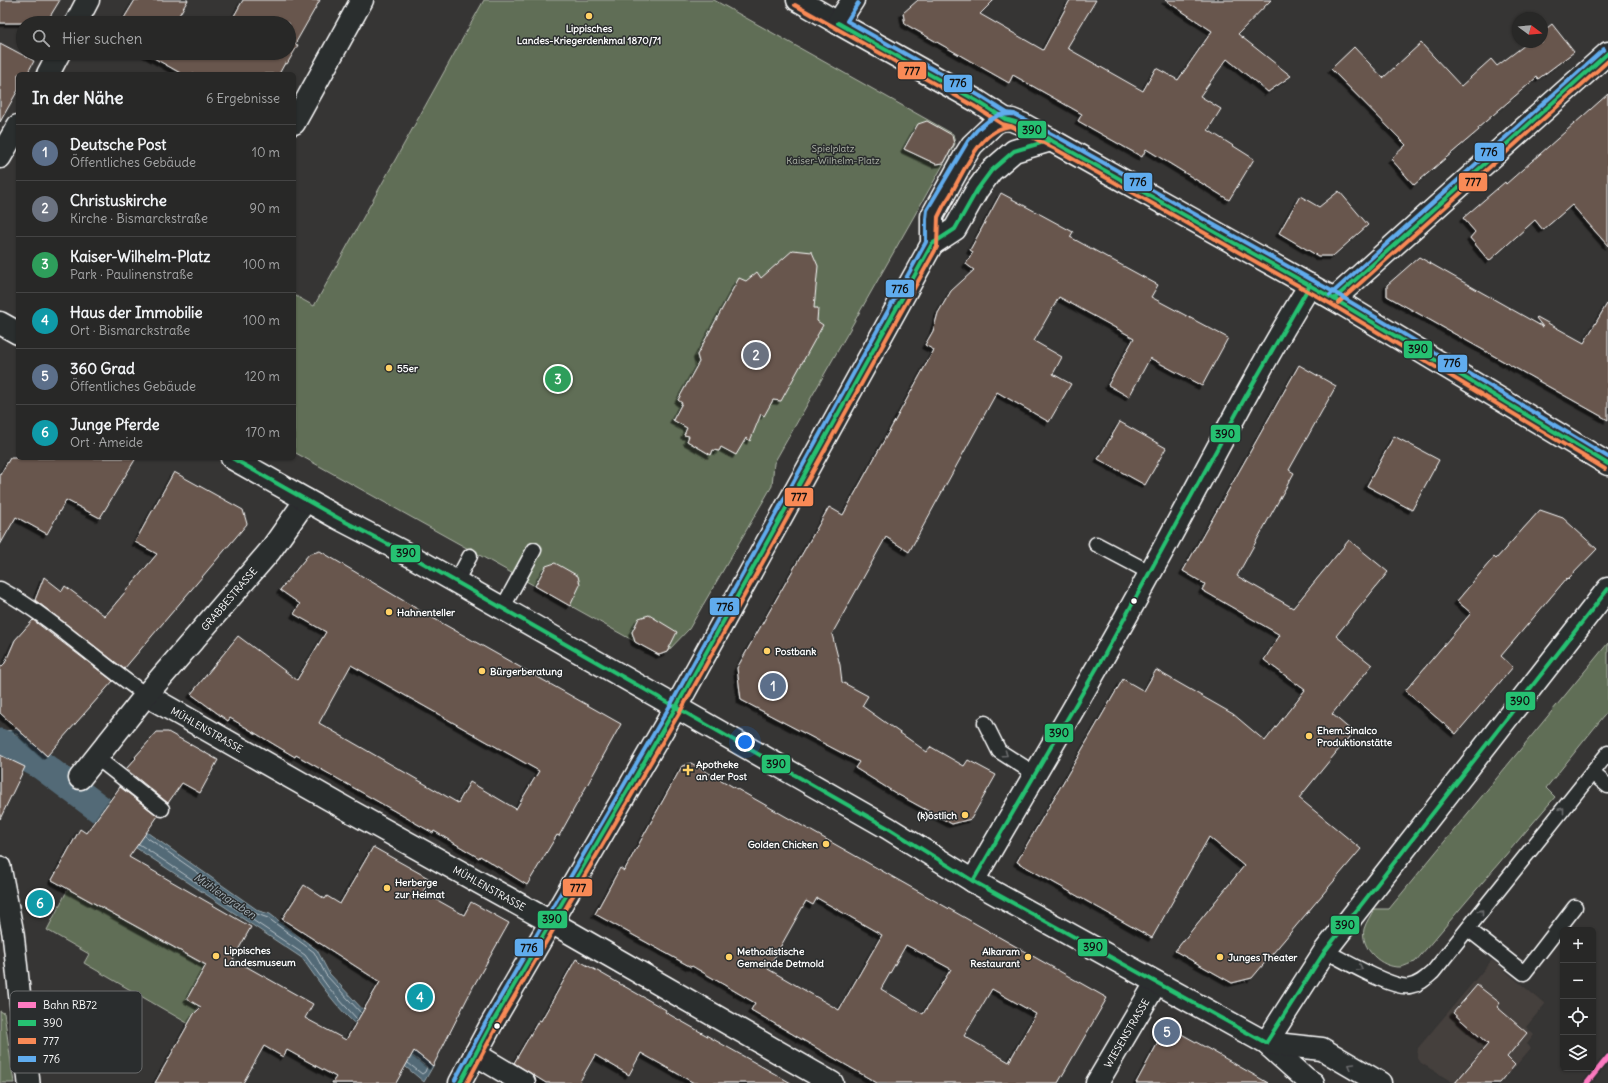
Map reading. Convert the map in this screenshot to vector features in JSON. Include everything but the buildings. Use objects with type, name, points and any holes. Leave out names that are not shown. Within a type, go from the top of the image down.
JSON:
[{"type":"street","points":[[80,16],[88,0]]},
{"type":"street","points":[[296,119],[362,0]]},
{"type":"street","points":[[798,0],[977,101],[1005,119],[1022,124],[1310,285],[1608,464]]},
{"type":"street","points":[[838,23],[853,0]]},
{"type":"street","points":[[1334,299],[1608,53]]},
{"type":"street","points":[[49,72],[55,60]]},
{"type":"street","points":[[932,244],[932,216],[968,150],[996,122],[1005,119]]},
{"type":"street","points":[[0,157],[16,129]]},
{"type":"street","points":[[460,1083],[475,1054],[676,707],[932,244],[955,229],[977,190],[991,171],[1014,152],[1051,140]]},
{"type":"street","points":[[973,881],[1151,573],[1232,421],[1289,319],[1310,285]]},
{"type":"street","points":[[0,323],[16,332]]},
{"type":"street","points":[[236,460],[338,518],[409,555],[888,828],[973,881],[1266,1043],[1305,1078],[1313,1083]]},
{"type":"street","name":"GRABBESTRASSE","points":[[80,778],[146,695],[270,551],[306,500]]},
{"type":"street","points":[[1266,1043],[1326,951],[1608,589]]},
{"type":"street","name":"MÜHLENSTRASSE","points":[[146,695],[352,812],[551,922],[832,1083]]},
{"type":"street","points":[[0,868],[13,932],[19,991]]},
{"type":"street","name":"WIESENSTRASSE","points":[[1097,1083],[1156,983]]},
{"type":"street","points":[[1266,1043],[1322,1049],[1380,1083]]},
{"type":"street","points":[[475,1054],[524,1083]]},
{"type":"street","points":[[28,1073],[29,1083]]},
{"type":"lane","points":[[1096,544],[1151,573]]},
{"type":"lane","points":[[502,609],[534,550]]},
{"type":"lane","points":[[456,582],[470,556]]},
{"type":"lane","points":[[5,592],[69,635],[126,681],[146,695]]},
{"type":"lane","points":[[985,723],[1000,751],[1035,774]]},
{"type":"lane","points":[[1326,951],[1394,985],[1409,987],[1422,982],[1433,972],[1468,929],[1608,753]]},
{"type":"lane","points":[[96,757],[162,809]]},
{"type":"lane","points":[[1592,773],[1608,786]]},
{"type":"lane","points":[[1468,929],[1524,973],[1575,907]]},
{"type":"shaded area","points":[[1492,960],[1545,1004],[1526,1027],[1534,1035],[1527,1044],[1531,1048],[1501,1083],[1454,1083],[1421,1063],[1417,1057],[1418,1048]]},
{"type":"green space","name":"Spielplatz Kaiser-Wilhelm-Platz","points":[[484,0],[714,0],[953,134],[955,144],[774,463],[772,486],[689,629],[667,652],[659,655],[296,453],[296,296],[314,306]]},
{"type":"green space","points":[[1608,643],[1608,711],[1546,788],[1555,797],[1415,962],[1400,967],[1393,966],[1386,964],[1373,956],[1365,943],[1364,929],[1374,909],[1389,909]]},
{"type":"green space","points":[[68,889],[206,966],[187,998],[199,1006],[189,1024],[142,997],[142,991],[132,991],[84,963],[89,954],[47,930]]},
{"type":"green space","points":[[0,1011],[4,1013],[10,1055],[10,1073],[13,1073],[14,1083],[0,1083]]},
{"type":"water","points":[[18,730],[46,757],[34,772],[0,755],[0,731]]},
{"type":"water","points":[[101,800],[259,911],[270,914],[317,950],[329,973],[365,1012],[433,1066],[424,1082],[375,1042],[347,1016],[329,995],[302,958],[88,816]]},
{"type":"waterway","name":"Mühlengraben","points":[[0,743],[41,765],[128,830]]},
{"type":"rail line","name":"RB72","points":[[1587,1083],[1608,1057]]},
{"type":"transit line","name":"776","points":[[858,3],[847,21],[980,96],[1007,113],[1014,114],[1035,125]]},
{"type":"transit line","name":"777","points":[[795,5],[974,106],[1002,124],[1029,135]]},
{"type":"transit line","name":"390","points":[[838,23],[977,101],[1005,119],[1022,124],[1334,299],[1608,464]]},
{"type":"transit line","name":"776","points":[[1330,295],[1604,49]]},
{"type":"transit line","name":"390","points":[[1334,299],[1608,53]]},
{"type":"transit line","name":"777","points":[[1338,303],[1608,61]]},
{"type":"transit line","name":"776","points":[[455,1080],[486,1022],[671,704],[926,242],[927,210],[968,141],[977,130],[988,121],[999,115],[1014,114],[1063,140],[1337,294],[1608,457]]},
{"type":"transit line","name":"777","points":[[467,1083],[496,1028],[681,710],[937,247],[938,217],[943,206],[976,150],[991,134],[1000,129],[1011,126],[1057,150],[1331,304],[1605,469]]},
{"type":"transit line","name":"390","points":[[460,1083],[491,1025],[676,707],[932,244],[955,229],[977,190],[991,171],[1014,151],[1051,140]]},
{"type":"transit line","name":"390","points":[[973,881],[1105,654],[1247,394],[1310,285]]},
{"type":"transit line","name":"390","points":[[236,460],[338,518],[409,555],[888,828],[973,881],[1266,1043]]},
{"type":"transit line","name":"390","points":[[1266,1043],[1325,951],[1608,589]]},
{"type":"place","name":"Lippisches Landes-Kriegerdenkmal 1870/71","points":[[589,16]]},
{"type":"place","name":"Christuskirche","points":[[756,355]]},
{"type":"place","name":"55er","points":[[389,368]]},
{"type":"place","name":"Kaiser-Wilhelm-Platz","points":[[558,379]]},
{"type":"place","name":"Hahnenteller","points":[[389,612]]},
{"type":"place","name":"Postbank","points":[[767,651]]},
{"type":"place","name":"Bürgerberatung","points":[[482,671]]},
{"type":"place","name":"Deutsche Post","points":[[773,686]]},
{"type":"place","name":"Ehem.Sinalco Produktionstätte","points":[[1309,736]]},
{"type":"place","name":"Apotheke an der Post","points":[[688,770]]},
{"type":"place","name":"(k)östlich","points":[[965,815]]},
{"type":"place","name":"Golden Chicken","points":[[826,844]]},
{"type":"place","name":"Herberge zur Heimat","points":[[387,888]]},
{"type":"place","name":"Junge Pferde","points":[[40,903]]},
{"type":"place","name":"Lippisches Landesmuseum","points":[[216,956]]},
{"type":"place","name":"Methodistische Gemeinde Detmold","points":[[729,957]]},
{"type":"place","name":"Alkaram Restaurant","points":[[1028,957]]},
{"type":"place","name":"Junges Theater","points":[[1220,957]]},
{"type":"place","name":"Haus der Immobilie","points":[[420,997]]},
{"type":"place","name":"360 Grad","points":[[1167,1032]]}]
